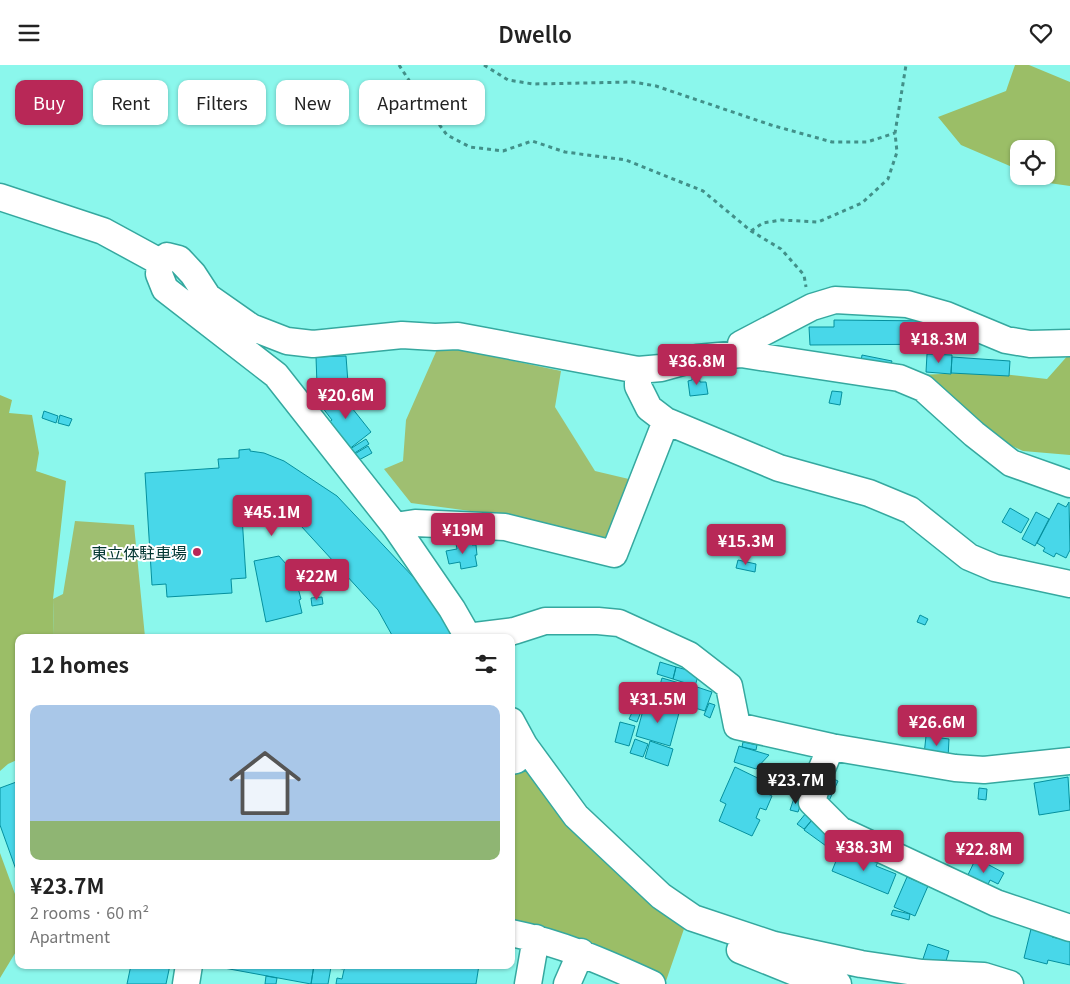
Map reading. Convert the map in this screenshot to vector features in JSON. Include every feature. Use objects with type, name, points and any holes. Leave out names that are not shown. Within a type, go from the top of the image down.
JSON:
[{"type":"street","points":[[0,197],[103,231],[160,262]]},
{"type":"street","points":[[465,634],[452,609],[395,526],[276,375],[165,289],[159,274],[160,262],[167,256],[179,259],[208,297],[251,327],[286,341],[313,344],[402,335],[458,336],[638,371],[661,368],[697,358],[741,354],[899,378],[923,389],[974,434],[1011,463],[1070,484]]},
{"type":"street","points":[[741,354],[741,344],[812,307],[835,300],[907,304],[946,315],[1006,340],[1030,344],[1070,343]]},
{"type":"street","points":[[638,371],[638,386],[648,408],[666,421],[780,468],[869,493],[910,510],[969,557],[995,567],[1070,584]]},
{"type":"street","points":[[395,526],[415,523],[505,527],[614,554],[666,421]]},
{"type":"street","points":[[490,634],[514,631],[545,621],[619,623],[689,655],[729,686],[737,726],[831,747],[955,768],[984,770],[1070,761]]},
{"type":"street","points":[[515,739],[518,753],[576,816],[661,896],[693,918],[774,945],[861,964],[922,973],[984,976],[1010,984]]},
{"type":"street","points":[[831,747],[820,773],[812,802],[840,830],[996,903],[1070,928]]},
{"type":"street","points":[[693,918],[692,930],[824,983]]},
{"type":"street","points":[[528,984],[524,936],[581,952],[652,984]]},
{"type":"street","points":[[567,984],[581,952]]},
{"type":"street","points":[[186,984],[188,969]]},
{"type":"path","points":[[399,65],[428,111],[447,135],[470,147],[503,151],[532,141],[565,152],[626,160],[703,191],[751,231],[781,249],[804,275],[812,307]]},
{"type":"path","points":[[484,65],[508,80],[533,84],[633,82],[656,86],[771,125],[832,142],[867,142],[895,133]]},
{"type":"path","points":[[751,231],[763,223],[781,220],[818,222],[862,203],[888,179],[897,152],[895,133],[906,65]]},
{"type":"green space","points":[[1015,65],[1029,65],[1070,82],[1070,186],[1055,184],[1055,140],[1010,140],[1010,166],[961,145],[938,117],[1006,91]]},
{"type":"green space","points":[[439,345],[561,371],[555,407],[595,471],[633,480],[612,541],[500,515],[411,503],[384,469],[403,461],[406,420]]},
{"type":"green space","points":[[1070,353],[1070,455],[1023,451],[977,430],[919,375],[985,372],[1047,379]]},
{"type":"green space","points":[[0,395],[12,400],[9,413],[32,415],[39,453],[36,471],[66,481],[53,599],[54,634],[15,634],[15,761],[0,771]]},
{"type":"green space","points":[[75,521],[134,525],[145,634],[54,634],[53,599],[63,594]]},
{"type":"green space","points":[[525,768],[593,847],[685,926],[666,981],[594,948],[515,919],[515,774]]},
{"type":"green space","points":[[0,853],[15,894],[15,953],[0,978]]},
{"type":"building","points":[[834,320],[932,321],[963,331],[961,344],[810,345],[809,327],[834,327]]},
{"type":"building","points":[[927,354],[952,355],[951,374],[926,372]]},
{"type":"building","points":[[862,355],[892,361],[890,367],[861,361]]},
{"type":"building","points":[[346,356],[348,383],[317,385],[316,357]]},
{"type":"building","points":[[952,357],[1010,361],[1009,376],[951,373]]},
{"type":"building","points":[[699,374],[700,382],[706,382],[708,394],[690,396],[688,381],[692,380],[692,375]]},
{"type":"building","points":[[343,390],[355,406],[352,408],[371,432],[348,450],[328,423],[332,420],[322,407]]},
{"type":"building","points":[[832,391],[842,392],[840,405],[829,403]]},
{"type":"building","points":[[44,411],[58,416],[56,423],[42,418]]},
{"type":"building","points":[[60,415],[72,419],[69,426],[58,423]]},
{"type":"building","points":[[366,439],[369,444],[353,454],[350,449]]},
{"type":"building","points":[[368,446],[372,453],[357,461],[353,455]]},
{"type":"building","name":"東立体駐車場","points":[[250,449],[250,451],[264,453],[284,461],[337,496],[432,597],[452,634],[391,634],[378,610],[301,526],[264,502],[241,501],[246,578],[231,579],[232,593],[167,597],[166,584],[152,585],[145,473],[219,468],[218,459],[239,458],[239,450]]},
{"type":"building","points":[[1069,502],[1070,550],[1066,558],[1056,553],[1054,557],[1043,551],[1045,548],[1037,543],[1058,503],[1066,507]]},
{"type":"building","points":[[1010,508],[1029,519],[1021,533],[1002,522]]},
{"type":"building","points":[[1036,512],[1049,519],[1035,546],[1022,539]]},
{"type":"building","points":[[471,541],[472,545],[476,545],[477,566],[461,569],[460,562],[449,564],[446,551],[457,549],[456,544]]},
{"type":"building","points":[[279,556],[294,573],[301,599],[299,600],[302,613],[266,622],[254,561]]},
{"type":"building","points":[[738,560],[756,564],[755,572],[736,568]]},
{"type":"building","points":[[322,597],[323,604],[312,606],[311,598]]},
{"type":"building","points":[[920,615],[928,619],[925,625],[917,622]]},
{"type":"building","points":[[660,662],[676,667],[673,679],[657,674]]},
{"type":"building","points":[[676,667],[699,673],[695,686],[673,679]]},
{"type":"building","points":[[662,678],[693,687],[686,708],[656,699]]},
{"type":"building","points":[[694,686],[712,692],[705,711],[688,706]]},
{"type":"building","points":[[645,703],[679,713],[670,746],[636,736]]},
{"type":"building","points":[[709,703],[715,705],[710,718],[704,715]]},
{"type":"building","points":[[635,706],[642,709],[637,722],[629,719]]},
{"type":"building","points":[[620,722],[635,726],[629,746],[615,742]]},
{"type":"building","points":[[926,736],[949,739],[948,758],[924,755]]},
{"type":"building","points":[[635,739],[648,744],[643,757],[630,753]]},
{"type":"building","points":[[650,741],[673,749],[668,766],[645,758]]},
{"type":"building","points":[[743,742],[757,745],[756,750],[742,747]]},
{"type":"building","points":[[739,746],[769,755],[756,769],[734,762]]},
{"type":"building","points":[[735,767],[772,785],[768,794],[772,796],[766,810],[760,808],[756,818],[760,820],[752,836],[719,821],[726,804],[720,801]]},
{"type":"building","points":[[827,776],[838,781],[829,801],[818,796]]},
{"type":"building","points":[[1068,777],[1070,810],[1039,815],[1034,783]]},
{"type":"building","points":[[15,782],[15,867],[0,825],[0,788]]},
{"type":"building","points":[[979,788],[987,789],[986,800],[978,799]]},
{"type":"building","points":[[794,798],[802,801],[798,812],[790,810]]},
{"type":"building","points":[[806,813],[813,819],[804,829],[797,824]]},
{"type":"building","points":[[814,817],[838,836],[833,851],[804,830]]},
{"type":"building","points":[[849,846],[861,852],[858,858],[846,853]]},
{"type":"building","points":[[840,851],[863,860],[864,856],[878,862],[876,866],[896,874],[888,894],[832,871]]},
{"type":"building","points":[[976,858],[1004,873],[998,884],[990,880],[986,889],[966,879]]},
{"type":"building","points":[[907,877],[928,886],[915,916],[894,907]]},
{"type":"building","points":[[893,910],[910,914],[909,920],[891,915]]},
{"type":"building","points":[[1036,925],[1054,930],[1052,937],[1070,941],[1070,965],[1048,960],[1047,964],[1024,958],[1031,929],[1035,930]]},
{"type":"building","points":[[928,944],[949,951],[943,971],[922,962]]},
{"type":"building","points":[[130,969],[169,969],[166,984],[127,984]]},
{"type":"building","points":[[229,969],[313,969],[311,984]]},
{"type":"building","points":[[313,969],[331,969],[328,984],[311,984]]},
{"type":"building","points":[[344,969],[478,969],[476,984],[336,984],[337,978],[342,979]]},
{"type":"building","points":[[266,976],[277,978],[276,984],[265,984]]},
{"type":"place","name":"東立体駐車場","points":[[197,552]]}]
